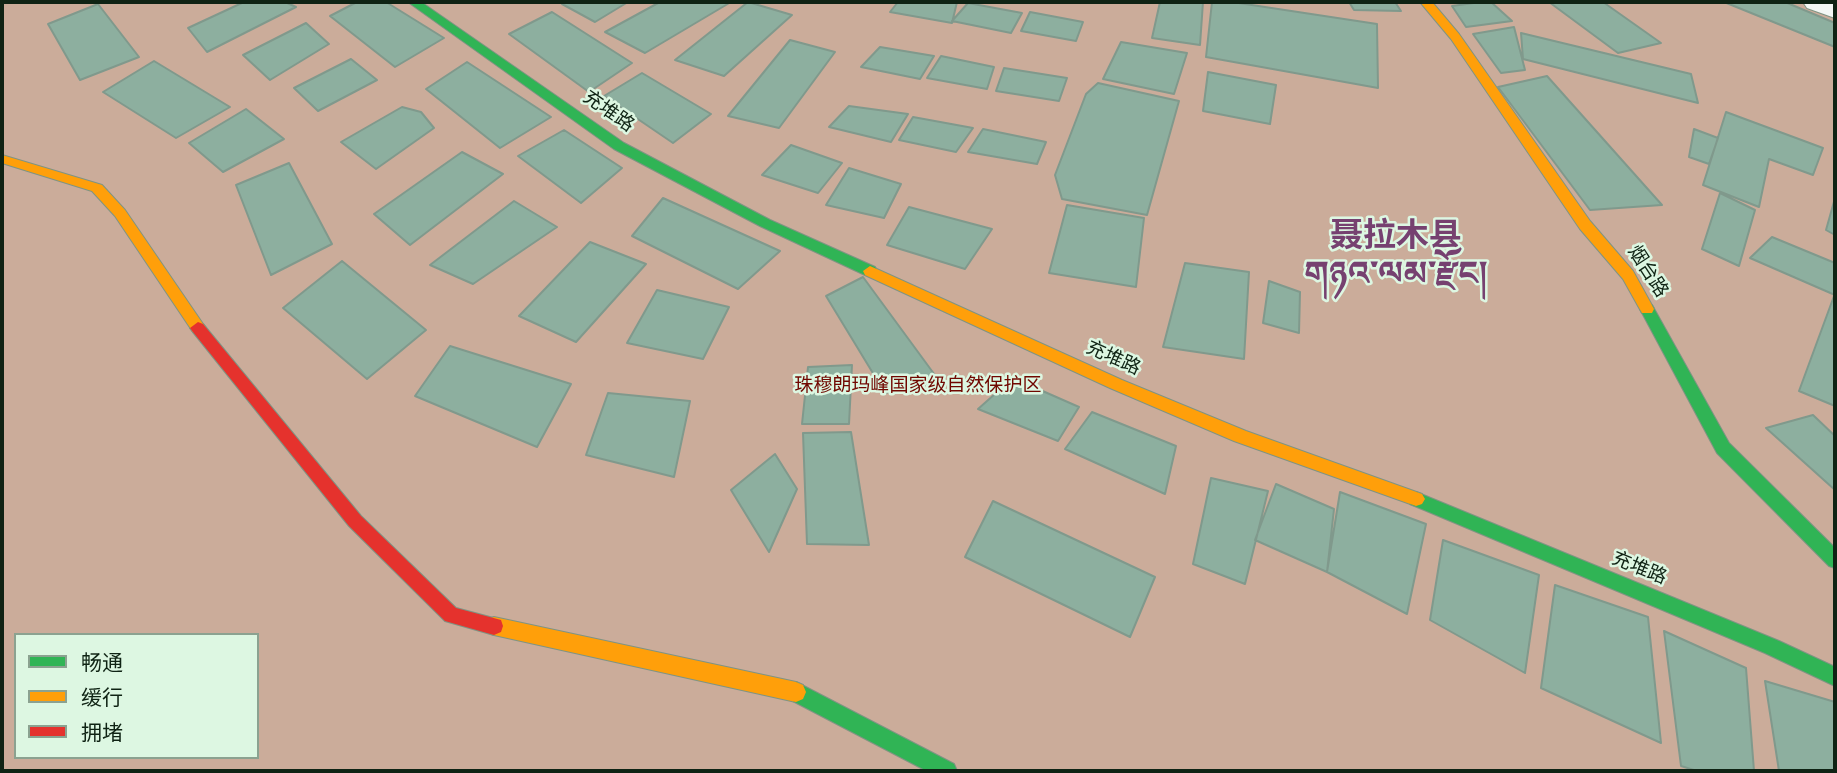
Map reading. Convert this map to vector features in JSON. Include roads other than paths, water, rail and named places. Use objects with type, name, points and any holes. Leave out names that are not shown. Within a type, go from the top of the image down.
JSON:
[{"type":"street","name":"充堆路","points":[[414,2],[619,146],[765,223],[1116,384],[1240,436],[1401,493],[1759,641],[1835,677]]},
{"type":"street","name":"烟台路","points":[[1426,2],[1455,37],[1585,225],[1629,275],[1723,448],[1835,560]]},
{"type":"street","points":[[1816,2],[1835,10]]},
{"type":"street","points":[[2,159],[97,188],[120,213],[192,321],[355,521],[451,615],[550,640],[794,691],[947,771]]},
{"type":"district","name":"聂拉木县 གཉའ་ལམ་རྫོང།","points":[[1396,257]]},
{"type":"park label","name":"珠穆朗玛峰国家级自然保护区","points":[[918,386]]}]
